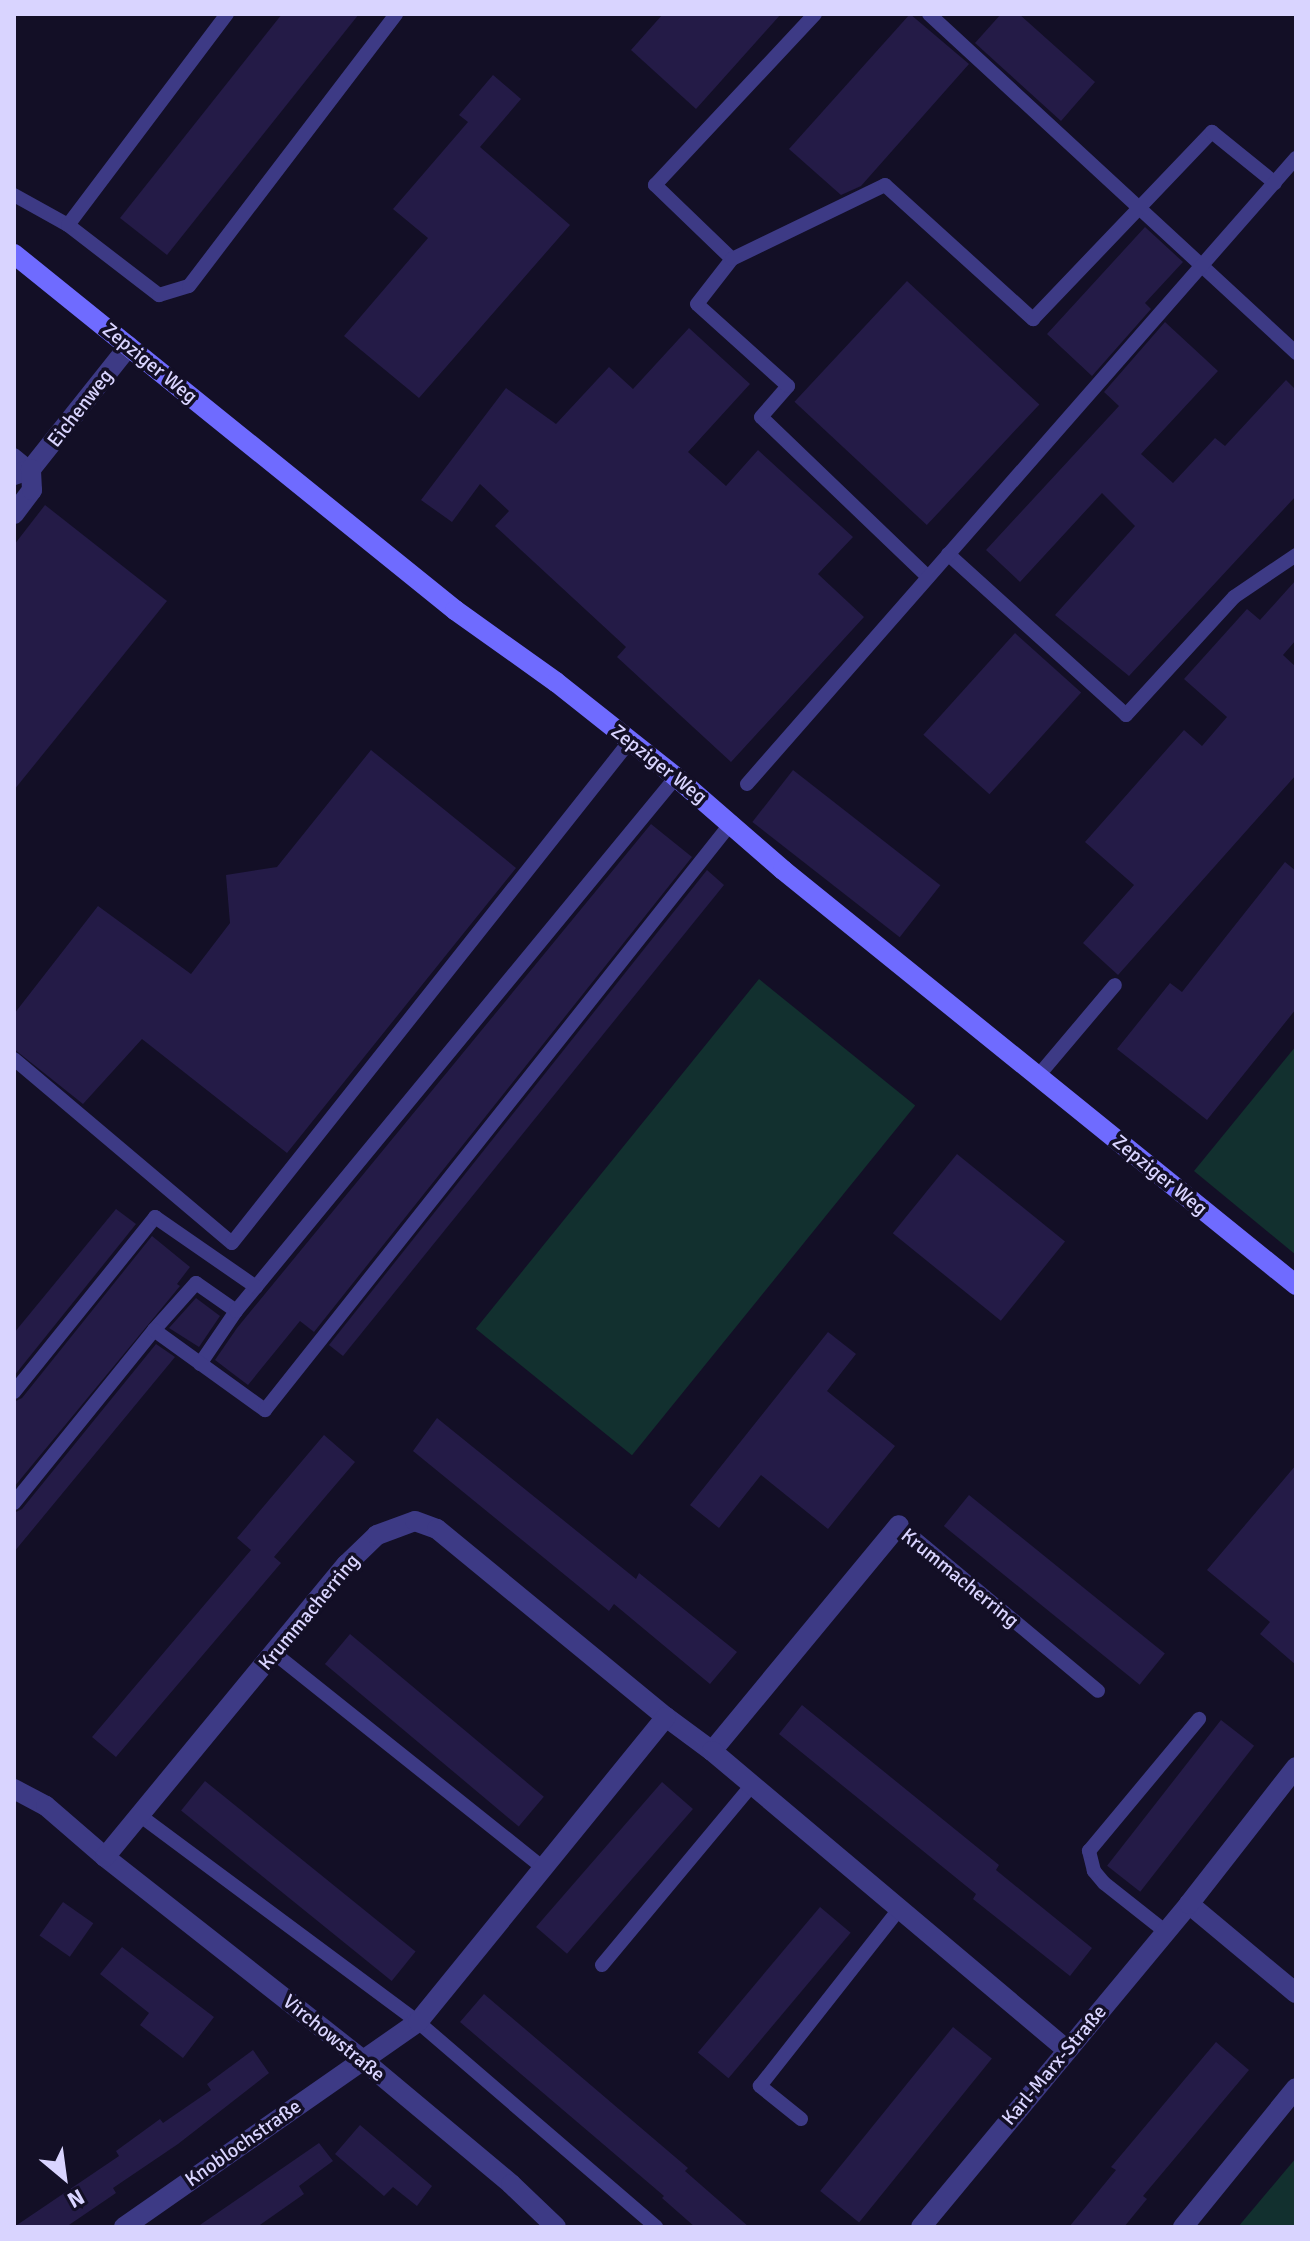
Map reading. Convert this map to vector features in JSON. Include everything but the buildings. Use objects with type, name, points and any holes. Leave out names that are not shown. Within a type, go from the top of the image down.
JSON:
[{"type":"street","name":"Zepziger Weg","points":[[14,254],[455,610],[556,682],[732,822],[783,870],[1296,1285]]},
{"type":"street","name":"Eichenweg","points":[[14,514],[32,490],[22,472],[129,346]]},
{"type":"street","name":"Krummacherring","points":[[105,1857],[142,1817],[346,1565],[377,1535],[415,1521],[437,1529],[666,1717],[712,1751],[1067,2050]]},
{"type":"street","name":"Krummacherring","points":[[712,1751],[899,1525]]},
{"type":"street","points":[[364,2061],[418,2022],[666,1717]]},
{"type":"street","name":"Karl-Marx-Straße","points":[[921,2227],[1189,1904],[1296,1767]]},
{"type":"street","points":[[14,1789],[46,1806],[105,1857]]},
{"type":"street","name":"Virchowstraße","points":[[105,1857],[364,2061],[511,2184],[556,2227]]},
{"type":"street","points":[[1189,1904],[1296,1993]]},
{"type":"street","name":"Knoblochstraße","points":[[124,2227],[334,2077],[364,2061]]},
{"type":"street","points":[[1183,2227],[1296,2088]]},
{"type":"lane","points":[[68,225],[227,14]]},
{"type":"lane","points":[[14,195],[68,225],[159,295],[189,286],[396,14]]},
{"type":"lane","points":[[732,259],[655,185],[815,14]]},
{"type":"lane","points":[[929,14],[1296,353]]},
{"type":"lane","points":[[928,577],[761,417],[788,386],[697,304],[732,259],[885,185],[1033,319],[1212,132],[1275,183]]},
{"type":"lane","points":[[747,784],[1296,158]]},
{"type":"lane","points":[[14,455],[22,472]]},
{"type":"lane","points":[[948,554],[1126,715],[1234,597],[1296,555]]},
{"type":"lane","points":[[14,1059],[232,1243],[630,741]]},
{"type":"lane","points":[[200,1364],[236,1311],[676,777]]},
{"type":"lane","points":[[154,1330],[265,1410],[732,822]]},
{"type":"lane","points":[[1038,1076],[1115,985]]},
{"type":"lane","points":[[14,1392],[155,1217],[256,1287]]},
{"type":"lane","points":[[14,1503],[154,1330],[196,1283],[236,1311]]},
{"type":"lane","name":"Krummacherring","points":[[899,1525],[1098,1691]]},
{"type":"lane","points":[[274,1653],[543,1868]]},
{"type":"lane","points":[[1166,1932],[1104,1883],[1094,1871],[1089,1851],[1199,1719]]},
{"type":"lane","points":[[602,1965],[751,1786]]},
{"type":"lane","points":[[142,1817],[418,2022],[656,2227]]},
{"type":"lane","points":[[801,2119],[760,2086],[900,1908]]},
{"type":"green space","points":[[759,979],[915,1105],[632,1455],[476,1329]]},
{"type":"green space","points":[[1296,1046],[1296,1255],[1194,1171]]},
{"type":"green space","points":[[1296,2158],[1296,2227],[1238,2227]]}]
